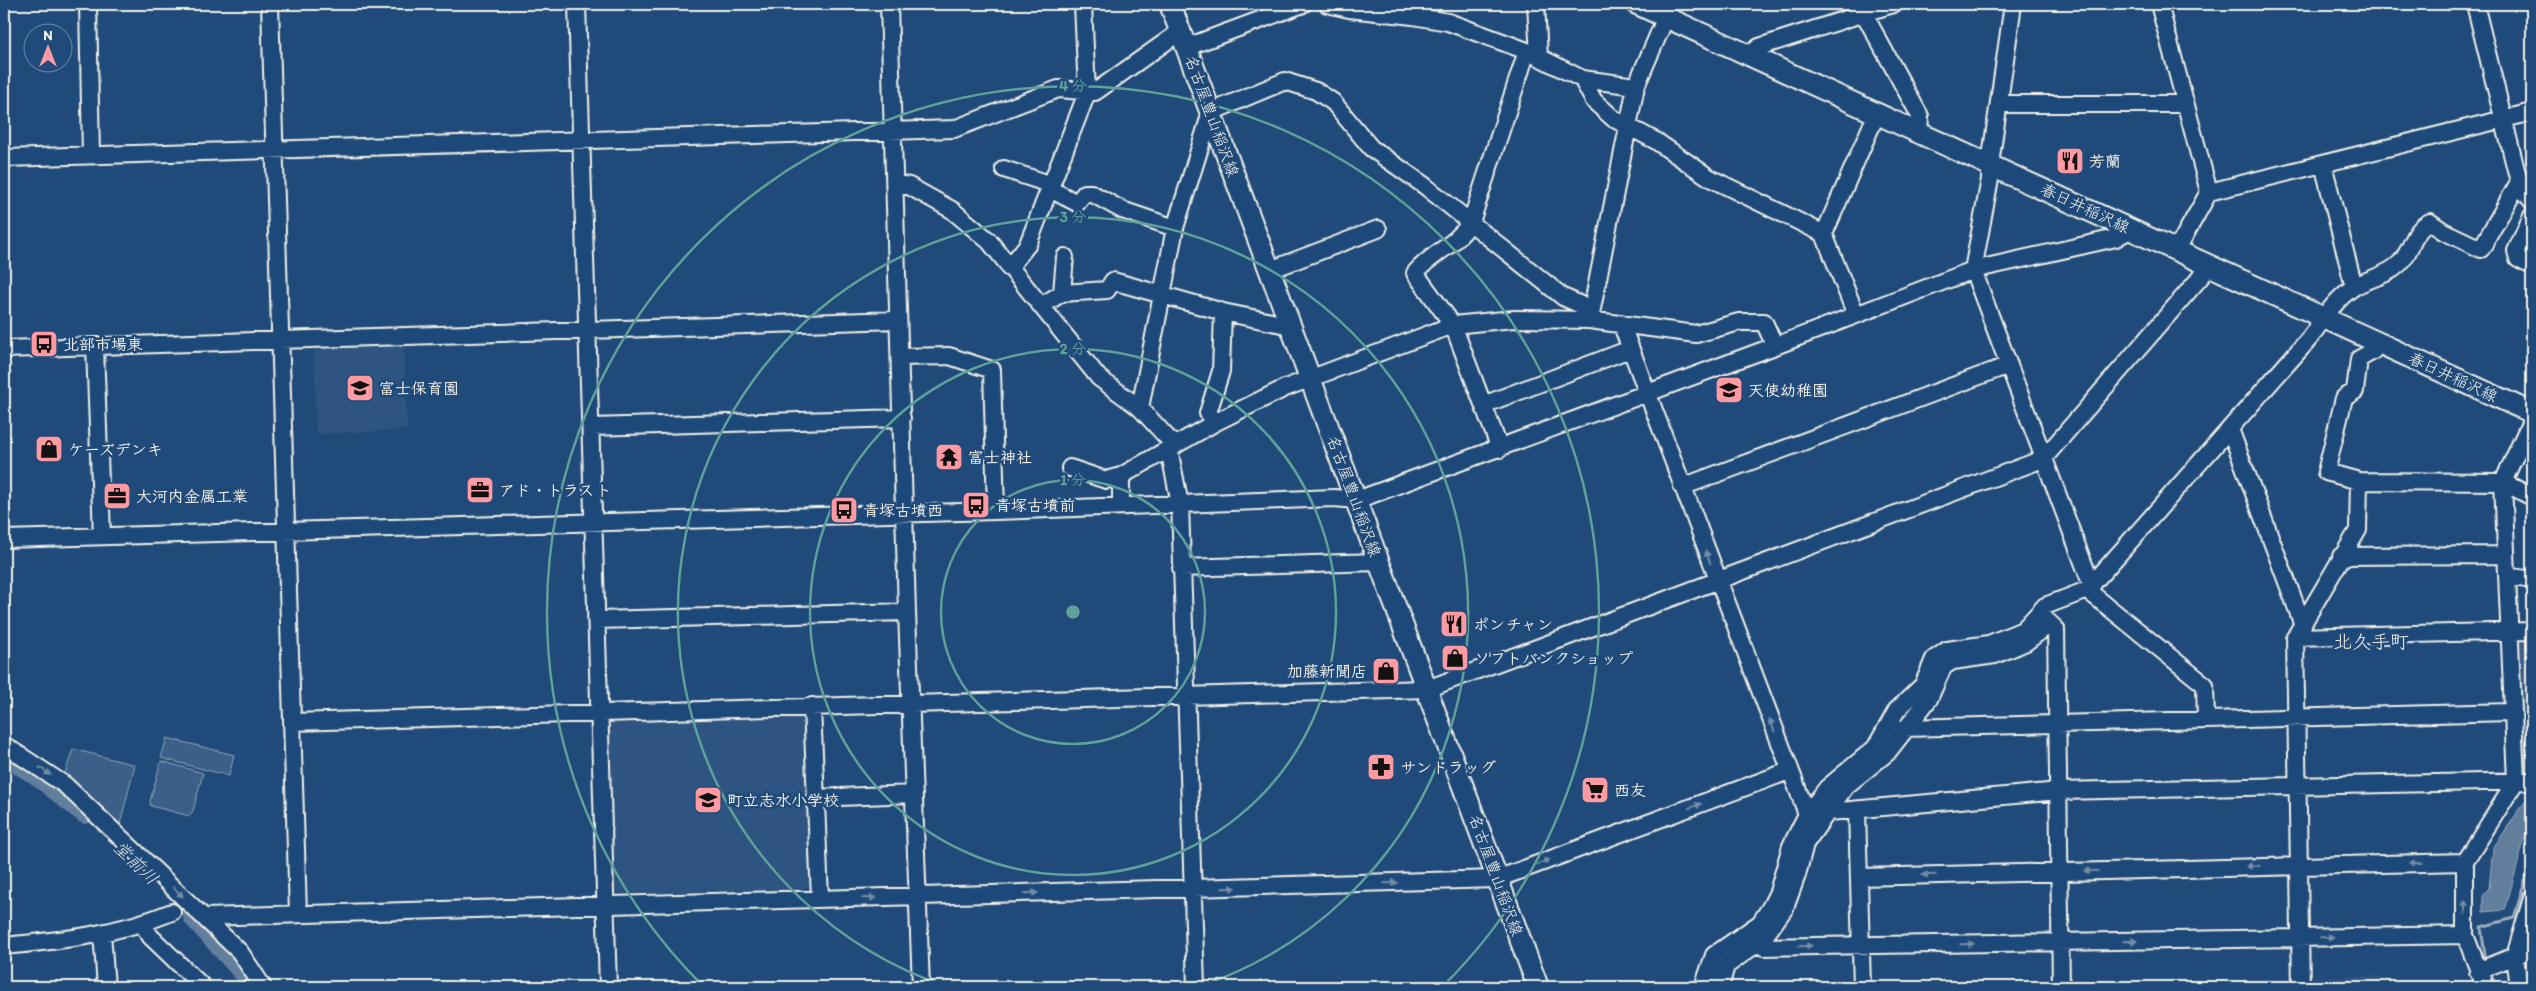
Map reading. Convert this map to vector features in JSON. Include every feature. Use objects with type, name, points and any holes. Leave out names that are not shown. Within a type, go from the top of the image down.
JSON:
[{"type":"main road","name":"名古屋豊山稲沢線","points":[[1170,4],[1538,987]]},
{"type":"main road","name":"春日井稲沢線","points":[[1637,4],[1666,10],[1750,55],[2532,413]]},
{"type":"street","points":[[88,4],[92,155]]},
{"type":"street","points":[[270,4],[298,914]]},
{"type":"street","points":[[577,4],[608,987]]},
{"type":"street","points":[[889,4],[907,612],[921,987]]},
{"type":"street","points":[[1009,268],[1028,244],[1087,93],[1083,4]]},
{"type":"street","points":[[4,158],[954,129],[1058,89],[1087,93],[1095,92],[1184,39],[1303,4]]},
{"type":"street","points":[[1327,4],[1349,10],[1413,16],[1448,22],[1533,54],[1582,79],[1636,86]]},
{"type":"street","points":[[1500,449],[1453,325],[1415,273],[1428,258],[1437,252],[1444,251],[1463,234],[1471,222],[1533,54],[1536,4]]},
{"type":"street","points":[[1750,55],[1759,47],[1863,8],[1893,4]]},
{"type":"street","points":[[2013,4],[1990,164],[1990,178],[1973,270],[2091,591],[2205,685],[2206,720]]},
{"type":"street","points":[[2159,4],[2209,192],[2177,249]]},
{"type":"street","points":[[2475,4],[2503,119],[2523,182],[2532,201]]},
{"type":"street","points":[[1863,8],[1920,116],[1919,133]]},
{"type":"street","points":[[1590,315],[1636,86],[1666,10]]},
{"type":"street","points":[[1582,79],[1594,101],[1614,119],[1656,142],[1710,178],[1824,234],[1856,316]]},
{"type":"street","points":[[1140,408],[1175,228],[1211,112],[1285,81],[1316,91],[1333,102],[1371,148],[1471,222],[1563,297],[1590,315]]},
{"type":"street","points":[[1999,104],[2185,104]]},
{"type":"street","points":[[2209,192],[2532,112]]},
{"type":"street","points":[[1824,234],[1877,113]]},
{"type":"street","points":[[2323,164],[2354,287]]},
{"type":"street","points":[[1004,169],[1051,187],[1077,203],[1085,193],[1091,193],[1122,210],[1175,228]]},
{"type":"street","points":[[1703,987],[1714,955],[1760,922],[1770,908],[1778,892],[1791,846],[1817,814],[1846,786],[1887,752],[1928,699],[1943,667],[1953,661],[1994,655],[2026,642],[2045,618],[2045,606],[2091,591],[2232,434],[2309,339],[2324,317],[2354,287],[2394,269],[2402,261],[2422,225],[2430,222],[2443,231],[2481,249],[2523,182]]},
{"type":"street","points":[[895,184],[909,186],[952,210],[989,240],[1009,268],[1099,378],[1140,408],[1172,448],[1180,504],[1196,987]]},
{"type":"street","points":[[2532,216],[2516,251],[2518,259],[2532,266]]},
{"type":"street","points":[[1270,270],[1378,229]]},
{"type":"street","points":[[4,539],[904,512],[996,511],[1334,498],[1357,500],[1500,449],[1646,392],[1856,316],[1973,270],[2116,238],[2131,229]]},
{"type":"street","points":[[1062,293],[1065,258]]},
{"type":"street","points":[[292,722],[1427,689],[2043,459],[2211,265]]},
{"type":"street","points":[[1042,306],[1062,293],[1108,290],[1113,281],[1161,296],[1224,312],[1291,326]]},
{"type":"street","points":[[1216,422],[1208,412],[1221,371],[1224,312]]},
{"type":"street","points":[[1070,468],[1106,480],[1120,476],[1216,422],[1285,388],[1453,325],[1514,319],[1590,315],[1621,323],[1696,334],[1739,322],[1764,322],[1775,346]]},
{"type":"street","points":[[4,349],[898,320]]},
{"type":"street","points":[[1621,323],[1789,771],[1817,814]]},
{"type":"street","points":[[2379,342],[2373,351],[2360,360],[2354,391],[2344,398],[2326,472],[2359,481],[2502,482],[2532,496]]},
{"type":"street","points":[[95,347],[102,536]]},
{"type":"street","points":[[1483,405],[1630,349]]},
{"type":"street","points":[[900,357],[949,356],[992,370],[996,511]]},
{"type":"street","points":[[1682,487],[2009,365]]},
{"type":"street","points":[[591,427],[902,418]]},
{"type":"street","points":[[2485,987],[2485,968],[2465,935],[2465,862],[2522,781],[2511,712],[2502,482],[2532,419]]},
{"type":"street","points":[[2232,434],[2299,631],[2295,718],[2301,987]]},
{"type":"street","points":[[1120,476],[1121,506]]},
{"type":"street","points":[[2299,631],[2341,556],[2358,530],[2359,481]]},
{"type":"street","points":[[2341,556],[2506,555]]},
{"type":"street","points":[[1181,568],[1378,562]]},
{"type":"street","points":[[2507,576],[2532,580]]},
{"type":"street","points":[[597,620],[907,612]]},
{"type":"street","points":[[2045,618],[2056,629],[2061,987]]},
{"type":"street","points":[[1720,987],[1726,966],[1762,940],[1785,908],[1798,874],[1805,844],[1827,788],[1875,748],[1897,710],[1923,685],[1934,659],[1947,650],[1989,644],[2023,630],[2045,618]]},
{"type":"street","points":[[2299,631],[2532,631]]},
{"type":"street","points":[[812,706],[820,899]]},
{"type":"street","points":[[1904,728],[2511,712]]},
{"type":"street","points":[[4,745],[65,785],[240,952],[263,987]]},
{"type":"street","points":[[204,917],[1497,879],[1789,771]]},
{"type":"street","points":[[1817,814],[2059,791],[2297,784],[2522,781]]},
{"type":"street","points":[[815,798],[914,794]]},
{"type":"street","points":[[1857,811],[1862,987]]},
{"type":"street","points":[[1860,877],[2465,862]]},
{"type":"street","points":[[2519,987],[2514,956],[2532,898]]},
{"type":"street","points":[[4,946],[86,938],[142,924],[172,912]]},
{"type":"street","points":[[142,924],[150,936],[203,987]]},
{"type":"street","points":[[102,934],[106,987]]},
{"type":"street","points":[[1757,944],[1764,947],[1862,946],[2465,935]]},
{"type":"street","points":[[2485,968],[2532,949]]},
{"type":"shaded area","name":"富士保育園","points":[[401,341],[404,345],[407,430],[316,434],[314,344]]},
{"type":"shaded area","points":[[2519,637],[2532,637],[2532,774],[2523,775],[2515,643]]},
{"type":"shaded area","name":"町立志水小学校","points":[[801,709],[807,715],[812,881],[805,889],[612,894],[606,715]]},
{"type":"shaded area","points":[[167,738],[234,755],[229,776],[161,758]]},
{"type":"shaded area","points":[[73,749],[135,765],[120,824],[64,776]]},
{"type":"shaded area","points":[[161,761],[203,773],[193,811],[189,816],[151,806],[150,801]]},
{"type":"shaded area","points":[[2529,790],[2532,790],[2532,812],[2505,910],[2483,912],[2483,896],[2489,888],[2493,848],[2527,799]]},
{"type":"shaded area","points":[[2381,976],[2381,987],[2309,987],[2308,977]]},
{"type":"waterway","name":"堂前川","points":[[4,756],[35,774],[85,814]]},
{"type":"waterway","points":[[2486,963],[2481,927],[2514,918],[2532,857]]},
{"type":"waterway","name":"堂前川","points":[[193,917],[254,987]]},
{"type":"waterway","points":[[2490,971],[2496,987]]},
{"type":"place","name":"芳蘭","points":[[2070,161]]},
{"type":"place","name":"北部市場東","points":[[44,344]]},
{"type":"place","name":"富士保育園","points":[[360,388]]},
{"type":"place","name":"天使幼稚園","points":[[1729,390]]},
{"type":"place","name":"ケーズデンキ","points":[[49,449]]},
{"type":"place","name":"富士神社","points":[[949,457]]},
{"type":"place","name":"アド・トラスト","points":[[480,490]]},
{"type":"place","name":"大河内金属工業","points":[[117,496]]},
{"type":"place","name":"青塚古墳前","points":[[976,505]]},
{"type":"place","name":"青塚古墳西","points":[[844,510]]},
{"type":"place","name":"ポンチャン","points":[[1454,624]]},
{"type":"place","name":"ソフトバンクショップ","points":[[1455,658]]},
{"type":"place","name":"加藤新聞店","points":[[1386,671]]},
{"type":"place","name":"サンドラッグ","points":[[1381,767]]},
{"type":"place","name":"西友","points":[[1595,790]]},
{"type":"place","name":"町立志水小学校","points":[[708,800]]},
{"type":"district","name":"北久手町","points":[[2371,641]]}]
